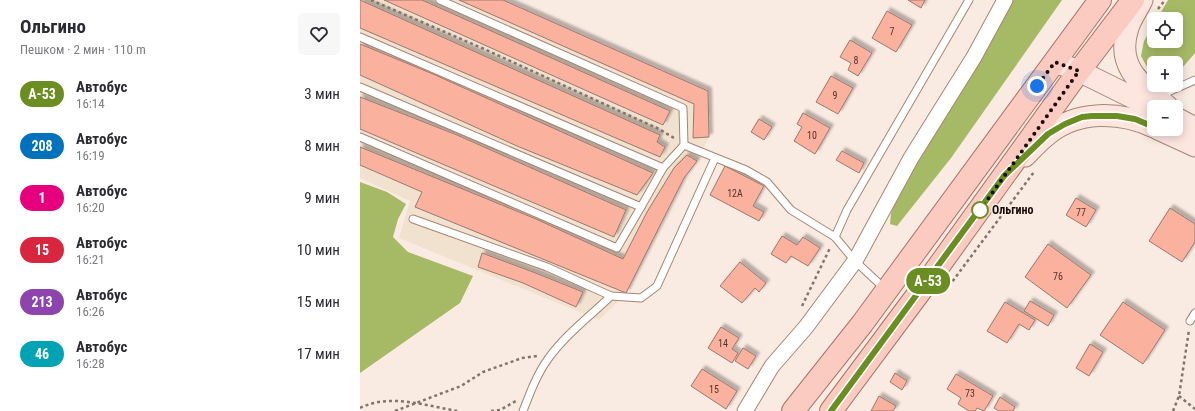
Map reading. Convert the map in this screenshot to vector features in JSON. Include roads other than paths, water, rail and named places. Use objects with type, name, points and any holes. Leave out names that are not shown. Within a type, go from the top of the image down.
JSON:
[{"type":"main road","points":[[793,411],[862,324],[1100,0]]},
{"type":"main road","points":[[831,411],[1004,176],[1079,71],[1133,0]]},
{"type":"main road","points":[[1142,0],[1128,28],[1125,50],[1128,64],[1135,78],[1156,100]]},
{"type":"main road","points":[[1055,62],[1150,100]]},
{"type":"main road","points":[[1004,176],[1048,134],[1065,124],[1082,117],[1117,116],[1135,119],[1147,124]]},
{"type":"main road","points":[[1173,136],[1195,146]]},
{"type":"street","points":[[745,411],[772,366],[806,326],[855,261],[911,158],[974,57],[1005,0]]},
{"type":"lane","points":[[360,137],[617,248],[663,168],[684,145],[683,108],[440,0]]},
{"type":"lane","points":[[835,238],[847,210],[969,0]]},
{"type":"lane","points":[[360,37],[663,168]]},
{"type":"lane","points":[[1166,100],[1195,80]]},
{"type":"lane","points":[[360,87],[641,207]]},
{"type":"lane","points":[[684,145],[746,170],[767,182],[791,210],[835,238],[855,261],[886,290]]},
{"type":"lane","points":[[413,219],[547,267],[611,296],[641,298],[657,286],[715,158]]},
{"type":"lane","points":[[523,411],[529,394],[548,359],[564,339],[611,296]]},
{"type":"lane","points":[[1190,321],[1195,313]]},
{"type":"place","name":"Ольгино","points":[[980,210]]}]
